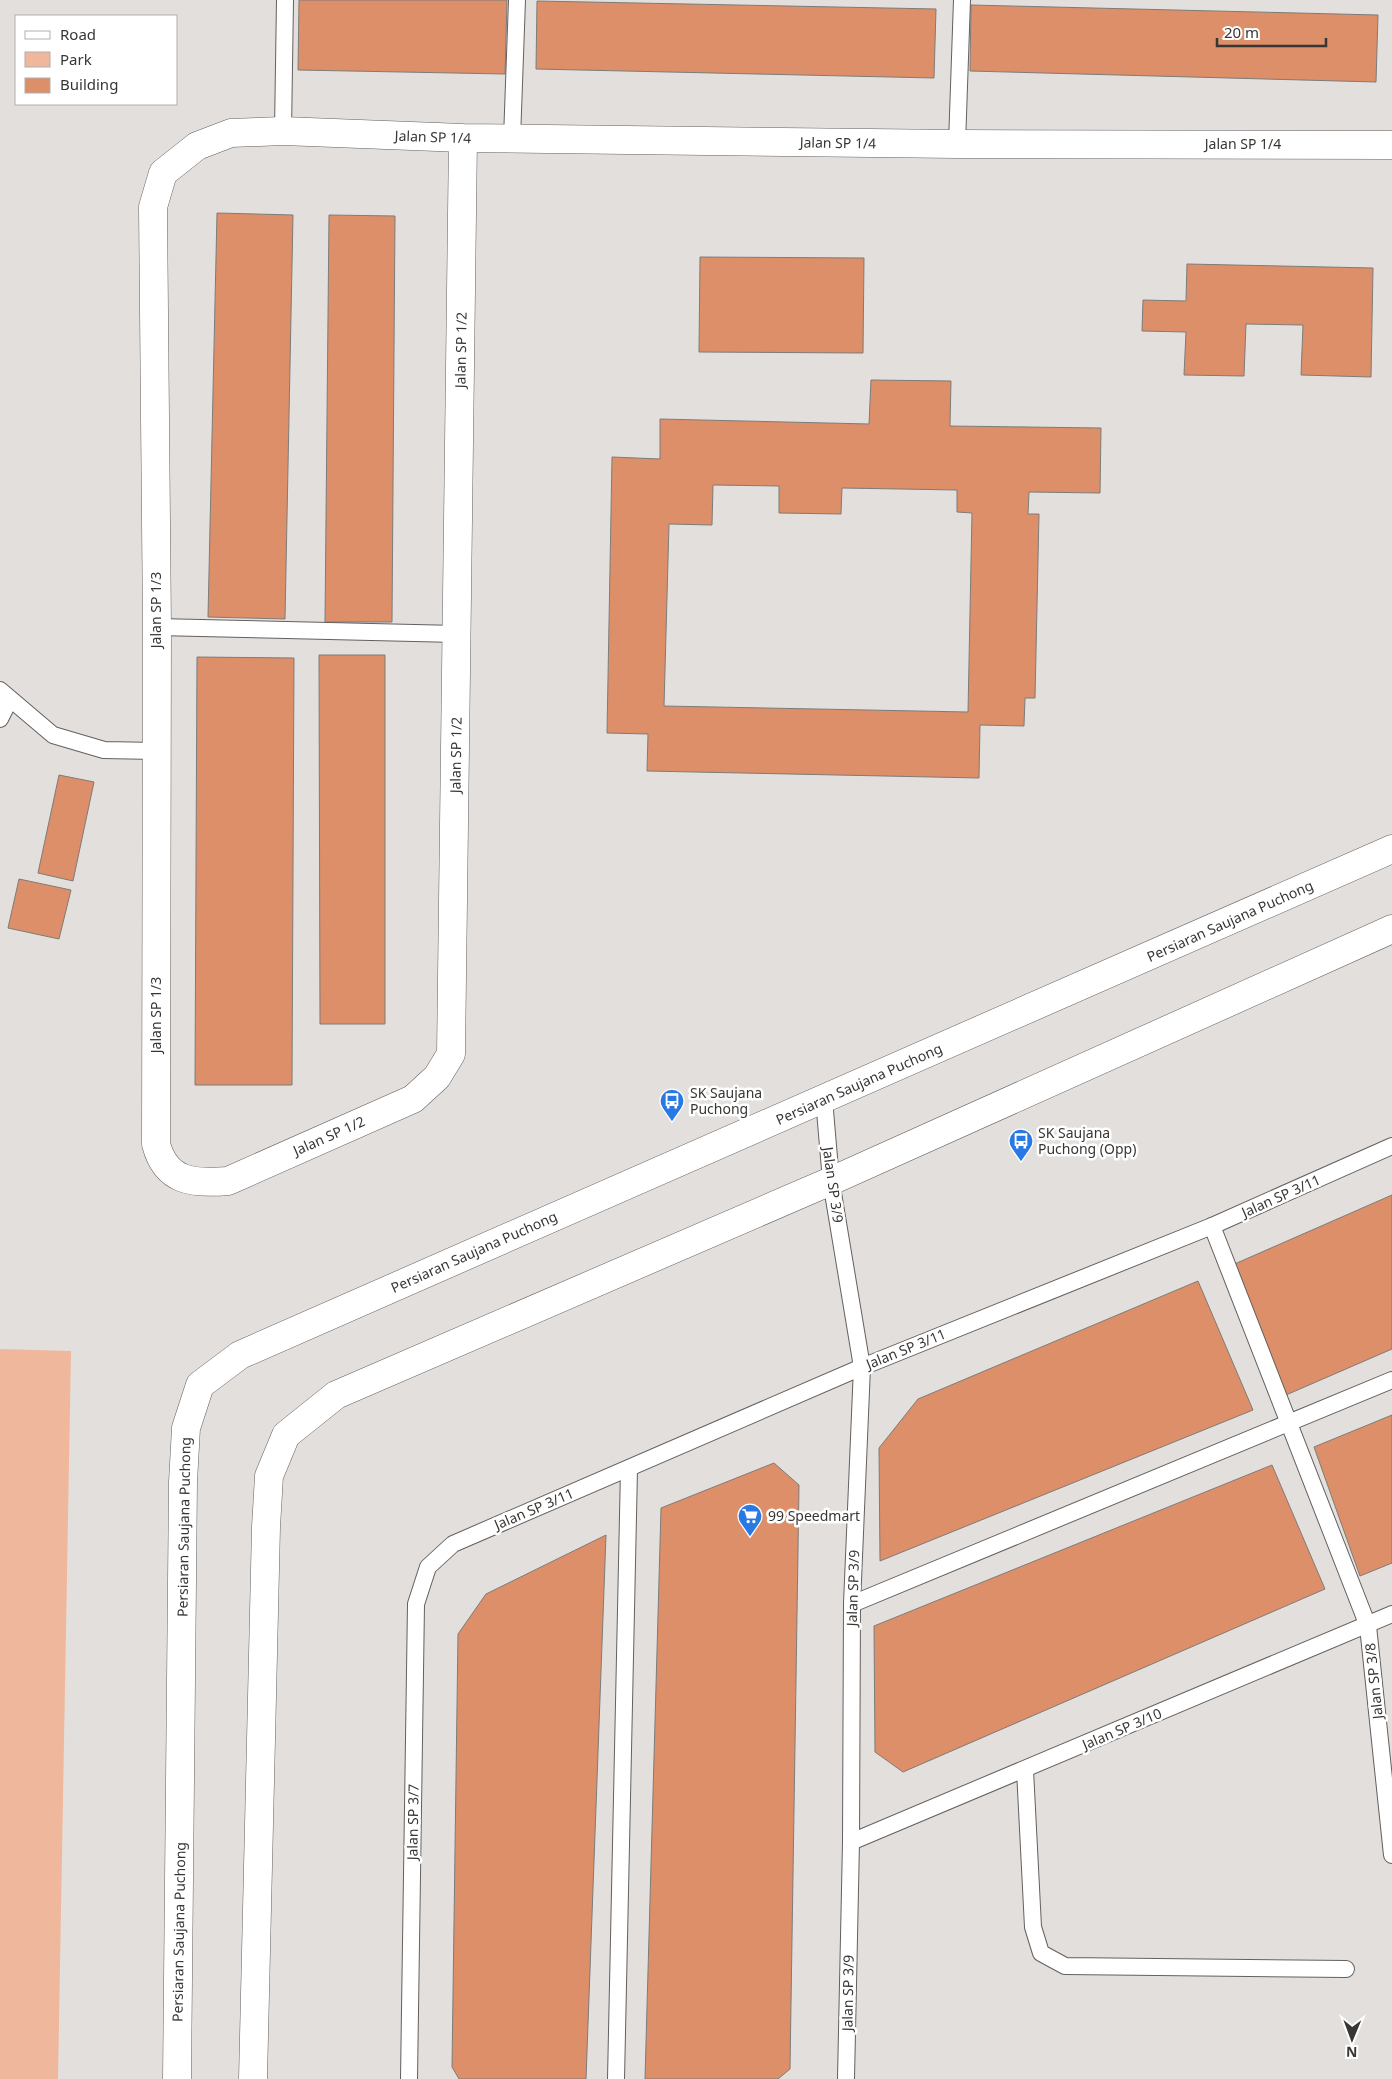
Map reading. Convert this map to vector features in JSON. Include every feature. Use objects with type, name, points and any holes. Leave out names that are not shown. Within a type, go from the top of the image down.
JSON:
[{"type":"street","name":"Jalan SP 1/4","points":[[283,131],[512,139],[957,144],[1392,145]]},
{"type":"street","name":"Jalan SP 1/3","points":[[174,1174],[160,1160],[156,1144],[157,627],[153,207],[164,173],[197,146],[231,133],[283,131]]},
{"type":"street","name":"Jalan SP 1/2","points":[[174,1174],[200,1183],[228,1182],[413,1099],[437,1077],[451,1054],[463,138]]},
{"type":"street","name":"Persiaran Saujana Puchong","points":[[177,2079],[183,1482],[186,1428],[200,1385],[240,1355],[1392,849]]},
{"type":"street","points":[[253,2079],[266,1527],[270,1476],[286,1435],[336,1395],[831,1181],[1392,929]]},
{"type":"lane","points":[[283,131],[285,0]]},
{"type":"lane","points":[[512,139],[517,0]]},
{"type":"lane","points":[[957,144],[962,0]]},
{"type":"lane","points":[[157,627],[457,634]]},
{"type":"lane","points":[[0,719],[5,695],[53,735],[104,750],[156,751]]},
{"type":"lane","name":"Jalan SP 3/9","points":[[824,1099],[831,1181],[862,1367],[852,1604],[851,1842],[846,2079]]},
{"type":"lane","name":"Jalan SP 3/11","points":[[428,1567],[453,1544],[862,1367],[1212,1226],[1392,1146]]},
{"type":"lane","name":"Jalan SP 3/8","points":[[1212,1226],[1368,1626],[1392,1856]]},
{"type":"lane","points":[[852,1604],[1392,1380]]},
{"type":"lane","points":[[616,2079],[629,1469]]},
{"type":"lane","name":"Jalan SP 3/7","points":[[410,2079],[416,1604],[428,1567]]},
{"type":"lane","name":"Jalan SP 3/10","points":[[851,1842],[1368,1626],[1392,1614]]},
{"type":"lane","points":[[1025,1770],[1033,1927],[1041,1952],[1065,1966],[1346,1969]]},
{"type":"green space","points":[[0,1349],[71,1351],[58,2079],[0,2079]]},
{"type":"building","points":[[299,0],[507,0],[505,74],[298,70]]},
{"type":"building","points":[[537,1],[936,9],[934,78],[536,69]]},
{"type":"building","points":[[971,5],[1378,15],[1376,82],[970,71]]},
{"type":"building","points":[[217,213],[293,215],[285,619],[208,617]]},
{"type":"building","points":[[329,215],[395,216],[392,622],[325,622]]},
{"type":"building","points":[[700,257],[864,258],[863,353],[699,352]]},
{"type":"building","points":[[1187,264],[1373,268],[1371,377],[1301,375],[1303,325],[1246,324],[1244,376],[1184,375],[1186,332],[1142,331],[1143,300],[1186,301]]},
{"type":"building","points":[[871,380],[951,381],[950,426],[1101,428],[1100,493],[1029,492],[1028,514],[1039,514],[1035,698],[1025,698],[1024,726],[980,725],[979,778],[647,771],[648,734],[607,733],[612,457],[660,459],[660,419],[869,424]],"holes":[[[713,485],[779,486],[779,513],[841,514],[842,488],[957,490],[957,512],[972,513],[968,712],[664,706],[669,524],[712,525]]]},
{"type":"building","points":[[319,655],[385,655],[385,1024],[320,1024]]},
{"type":"building","points":[[197,657],[294,658],[292,1085],[195,1085]]},
{"type":"building","points":[[59,775],[94,782],[73,881],[38,873]]},
{"type":"building","points":[[19,879],[71,890],[59,939],[8,928]]},
{"type":"building","points":[[1392,1195],[1392,1349],[1286,1395],[1230,1266]]},
{"type":"building","points":[[1198,1281],[1253,1410],[880,1561],[879,1448],[918,1399]]},
{"type":"building","points":[[1392,1415],[1392,1563],[1360,1576],[1314,1447]]},
{"type":"building","points":[[774,1463],[799,1485],[790,2069],[778,2079],[645,2079],[661,1508]]},
{"type":"building","points":[[1272,1465],[1325,1589],[903,1772],[875,1752],[874,1626]]},
{"type":"building","points":[[606,1535],[586,2079],[459,2079],[452,2067],[458,1634],[486,1594]]},
{"type":"place","name":"SK Saujana Puchong","points":[[672,1122]]},
{"type":"place","name":"SK Saujana Puchong (Opp)","points":[[1021,1162]]},
{"type":"place","name":"99 Speedmart","points":[[750,1537]]}]
